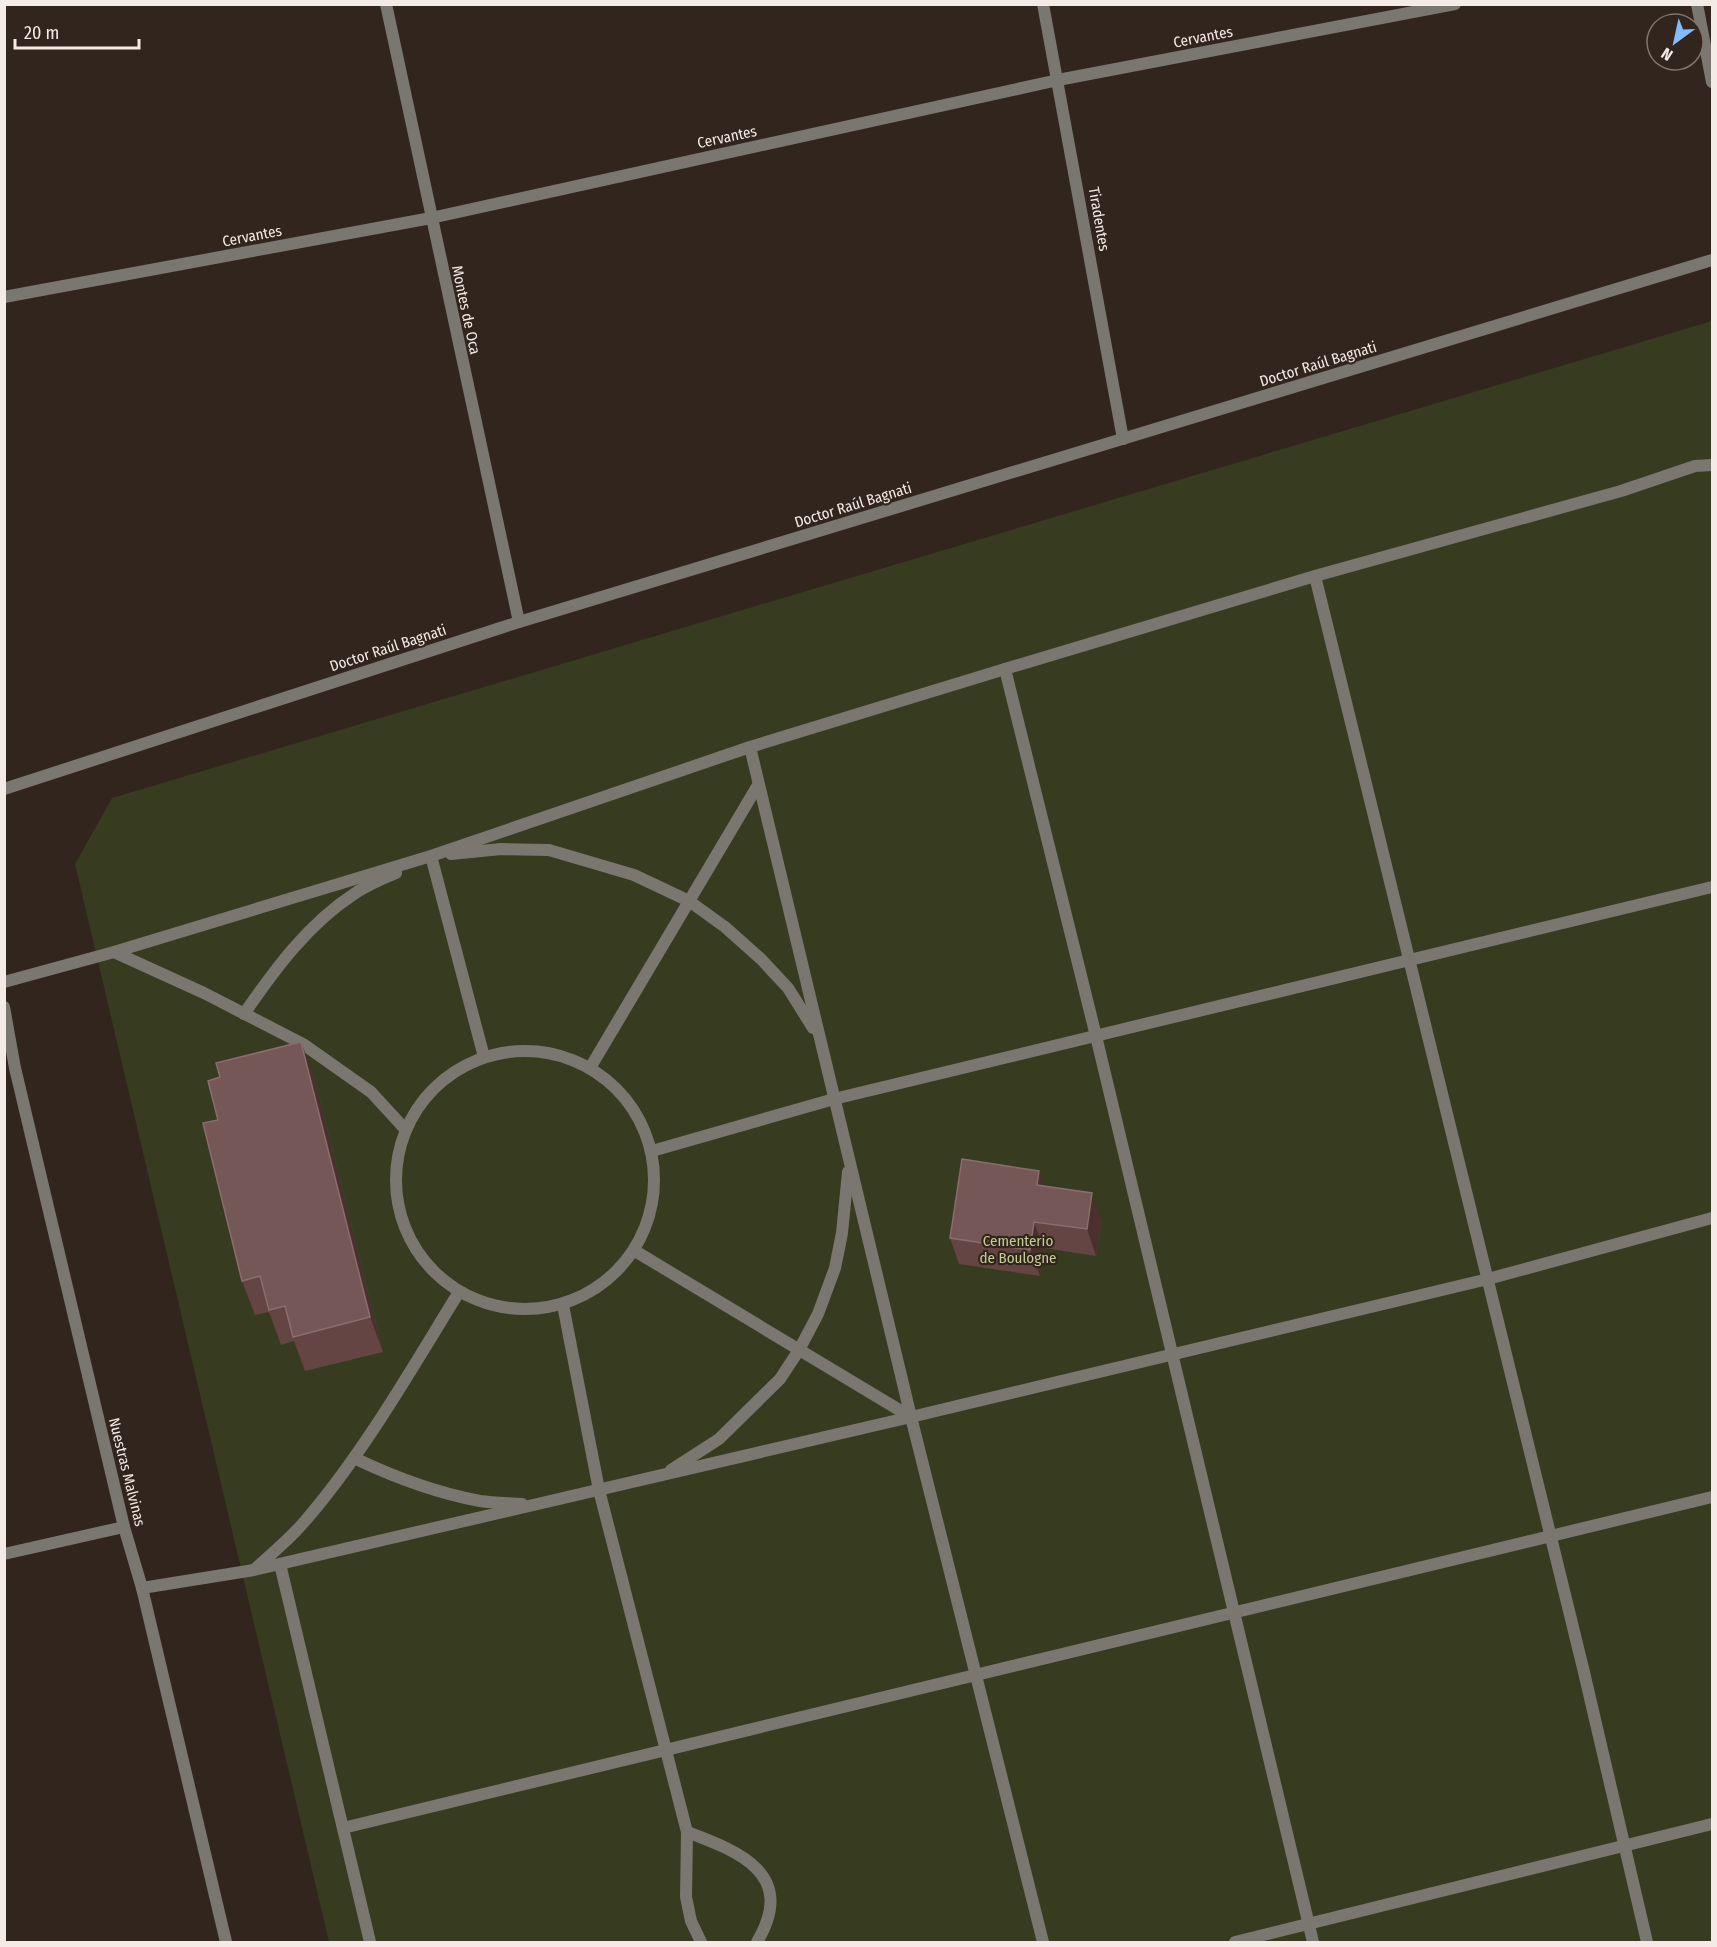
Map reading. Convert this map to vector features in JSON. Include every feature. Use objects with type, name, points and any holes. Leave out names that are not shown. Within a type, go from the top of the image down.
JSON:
[{"type":"street","name":"Montes de Oca","points":[[386,4],[519,621]]},
{"type":"street","name":"Tiradentes","points":[[1043,4],[1123,439]]},
{"type":"street","name":"Cervantes","points":[[4,297],[431,218],[1058,80],[1455,4]]},
{"type":"street","points":[[1697,4],[1713,82]]},
{"type":"street","name":"Doctor Raúl Bagnati","points":[[4,789],[519,621],[1713,260]]},
{"type":"street","points":[[4,982],[114,952],[431,856],[750,747],[1005,669],[1315,576],[1621,492],[1695,466],[1713,465]]},
{"type":"street","points":[[1315,576],[1488,1279],[1647,1942]]},
{"type":"street","points":[[1005,669],[1096,1036],[1313,1942]]},
{"type":"street","points":[[750,747],[911,1418],[1042,1942]]},
{"type":"street","points":[[590,1068],[758,785]]},
{"type":"street","points":[[244,1014],[275,969],[312,927],[354,893],[431,856],[501,849],[549,850],[634,875],[689,901],[725,927],[768,966],[788,988],[819,1036]]},
{"type":"street","points":[[431,856],[484,1058]]},
{"type":"street","points":[[651,1151],[834,1099],[1713,887]]},
{"type":"street","points":[[114,952],[204,993],[303,1044],[370,1092],[405,1129]]},
{"type":"street","name":"Nuestras Malvinas","points":[[4,1007],[10,1069],[124,1527],[142,1588],[226,1942]]},
{"type":"street","points":[[519,1051],[556,1054],[590,1068],[618,1089],[639,1118],[651,1151],[655,1186],[649,1220],[635,1251],[615,1274],[591,1293],[563,1305],[527,1310],[492,1306],[459,1292],[430,1268],[409,1238],[403,1220],[398,1202],[396,1165],[405,1129],[424,1098],[451,1073],[484,1058],[519,1051]]},
{"type":"street","points":[[662,1475],[719,1439],[780,1379],[799,1350],[818,1314],[835,1268],[842,1233],[849,1161]]},
{"type":"street","points":[[142,1588],[254,1570],[911,1418],[1488,1279],[1713,1218]]},
{"type":"street","points":[[635,1251],[911,1418]]},
{"type":"street","points":[[254,1570],[304,1522],[354,1458],[459,1292]]},
{"type":"street","points":[[563,1305],[599,1490],[687,1832],[686,1897],[691,1921],[701,1942]]},
{"type":"street","points":[[354,1458],[391,1475],[441,1491],[482,1501],[536,1505]]},
{"type":"street","points":[[343,1828],[1713,1497]]},
{"type":"street","points":[[4,1554],[124,1527]]},
{"type":"street","points":[[280,1564],[370,1942]]},
{"type":"street","points":[[1235,1942],[1713,1824]]},
{"type":"street","points":[[687,1832],[720,1845],[746,1859],[764,1876],[771,1898],[769,1918],[757,1942]]},
{"type":"green space","name":"Cementerio de Boulogne","points":[[1712,321],[1712,1942],[329,1942],[75,864],[112,798]]},
{"type":"building","points":[[301,1042],[370,1317],[293,1337],[285,1306],[269,1310],[260,1276],[242,1281],[203,1123],[218,1120],[208,1081],[220,1077],[216,1063]]},
{"type":"building","points":[[962,1159],[1039,1171],[1037,1185],[1092,1193],[1087,1229],[1034,1222],[1030,1250],[950,1238]]}]
